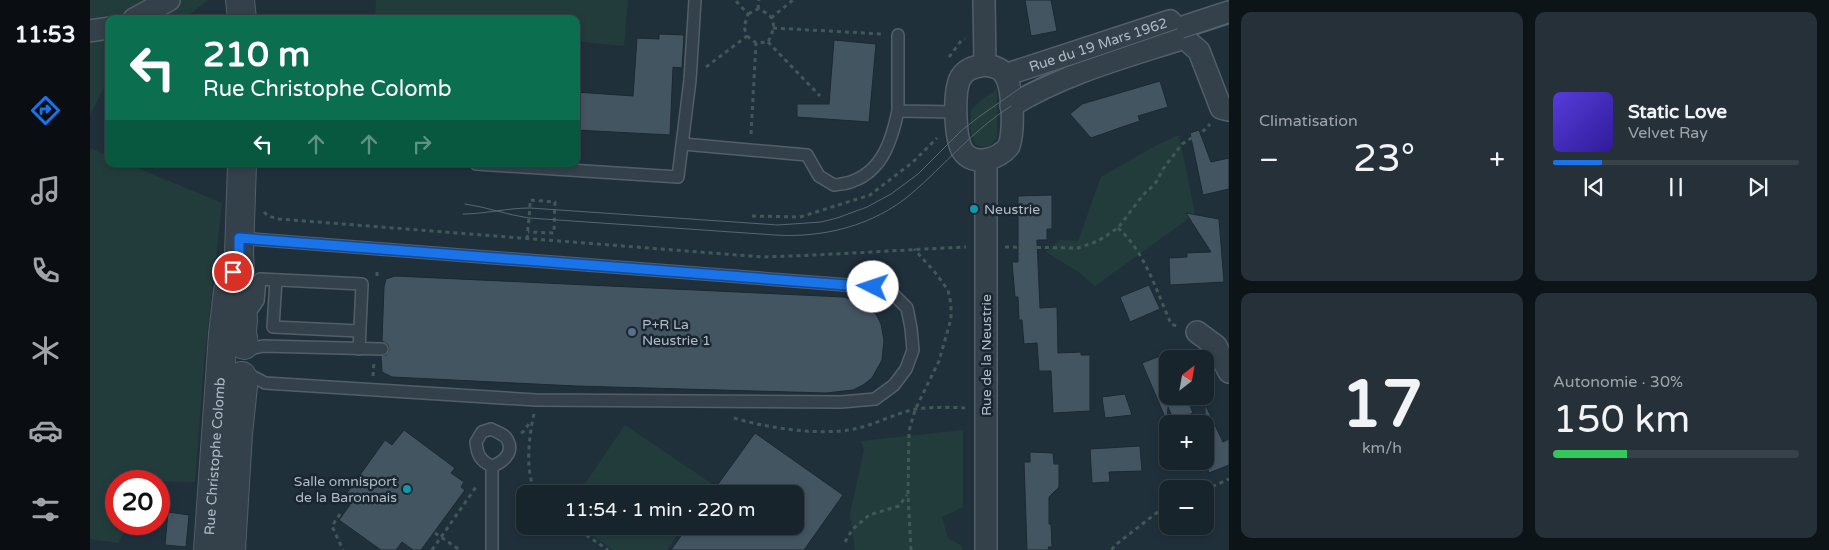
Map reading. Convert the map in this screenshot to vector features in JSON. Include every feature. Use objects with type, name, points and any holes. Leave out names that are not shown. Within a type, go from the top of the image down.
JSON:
[{"type":"street","points":[[141,15],[169,0]]},
{"type":"street","points":[[240,0],[242,15]]},
{"type":"street","points":[[984,0],[985,65]]},
{"type":"street","points":[[1011,106],[1031,94],[1068,78],[1185,38],[1229,12]]},
{"type":"street","name":"Rue du 19 Mars 1962","points":[[1005,75],[1170,20],[1185,38]]},
{"type":"street","points":[[90,31],[105,29]]},
{"type":"street","points":[[1185,38],[1199,51],[1225,109]]},
{"type":"street","points":[[985,65],[1001,70],[1005,75],[1009,85],[1011,106],[1012,132],[1009,146],[998,156],[986,161],[972,158],[963,152],[958,139],[956,112],[960,78],[970,69],[985,65]]},
{"type":"street","name":"Rue de la Neustrie","points":[[986,161],[986,550]]},
{"type":"street","name":"Rue Christophe Colomb","points":[[208,550],[239,355],[239,246],[242,167]]},
{"type":"street","name":"Rue Christophe Colomb","points":[[230,550],[243,386],[228,291],[239,246]]},
{"type":"street","points":[[1197,332],[1216,346],[1229,372]]},
{"type":"lane","points":[[523,167],[678,177],[690,80],[695,0]]},
{"type":"lane","points":[[683,144],[807,154],[819,176],[834,186],[854,181],[871,170],[886,154],[892,138],[898,111],[898,34]]},
{"type":"lane","points":[[898,111],[956,112]]},
{"type":"lane","points":[[239,246],[873,287],[890,292],[907,308],[911,328],[912,350],[906,369],[894,385],[875,399],[840,402],[536,400],[265,383],[239,355]]},
{"type":"lane","points":[[239,355],[251,313],[258,300],[260,279],[362,284],[359,349]]},
{"type":"lane","points":[[276,280],[273,327],[359,332]]},
{"type":"lane","points":[[239,355],[263,346],[382,349]]},
{"type":"lane","points":[[492,466],[492,550]]},
{"type":"path","points":[[735,0],[748,14]]},
{"type":"path","points":[[758,9],[759,0]]},
{"type":"path","points":[[771,18],[793,0]]},
{"type":"path","points":[[758,9],[766,12],[773,20],[774,28],[768,42],[756,43],[747,36],[744,27],[748,14],[758,9]]},
{"type":"path","points":[[774,28],[898,34]]},
{"type":"path","points":[[690,80],[747,36]]},
{"type":"path","points":[[768,42],[820,96]]},
{"type":"path","points":[[750,150],[756,43]]},
{"type":"path","points":[[259,208],[268,216],[280,219],[763,257],[817,256],[857,252],[986,246],[1078,248],[1098,242],[1118,228],[1143,195],[1155,184],[1175,151],[1182,144],[1206,129],[1225,109]]},
{"type":"path","points":[[527,239],[530,200],[555,202],[554,233],[528,232]]},
{"type":"path","points":[[1118,228],[1125,234],[1141,257],[1171,324],[1197,332]]},
{"type":"path","points":[[911,550],[908,494],[909,431],[915,410],[939,361],[950,319],[951,304],[948,290],[914,249]]},
{"type":"path","points":[[532,485],[529,461],[536,400]]},
{"type":"path","points":[[1214,486],[1229,479]]},
{"type":"path","points":[[432,550],[475,487],[492,498]]},
{"type":"path","points":[[845,542],[852,530],[870,515],[899,506],[908,494]]},
{"type":"path","points":[[1112,550],[1119,542],[1159,510]]},
{"type":"path","points":[[340,514],[332,526],[343,550]]},
{"type":"path","points":[[435,533],[460,550]]},
{"type":"path","points":[[587,535],[608,550]]},
{"type":"green space","points":[[90,0],[208,0],[189,15],[105,15],[105,85],[90,115]]},
{"type":"green space","points":[[376,0],[628,0],[624,46],[580,41],[580,15],[375,15]]},
{"type":"green space","points":[[997,89],[997,138],[989,146],[982,147],[977,145],[972,135],[971,110]]},
{"type":"green space","points":[[1179,135],[1195,214],[1095,286],[1080,273],[1046,252],[1060,240],[1078,241],[1101,177],[1157,145]]},
{"type":"green space","points":[[90,148],[105,154],[105,167],[135,167],[222,203],[204,362],[195,482],[170,482],[170,470],[105,470],[105,535],[123,535],[118,543],[90,539]]},
{"type":"green space","points":[[625,425],[712,484],[711,485],[584,485]]},
{"type":"green space","points":[[963,430],[963,507],[942,517],[948,538],[962,546],[962,550],[855,550],[850,514],[864,450],[861,441]]},
{"type":"green space","points":[[592,535],[677,535],[667,550],[613,550]]},
{"type":"building","points":[[1025,0],[1051,0],[1057,31],[1031,36]]},
{"type":"building","points":[[659,34],[684,35],[682,68],[673,67],[670,135],[580,130],[580,92],[633,96],[637,38],[659,39]]},
{"type":"building","points":[[834,40],[876,44],[869,122],[797,117],[797,104],[829,104]]},
{"type":"building","points":[[1160,81],[1168,107],[1138,116],[1140,121],[1091,138],[1070,114],[1082,104]]},
{"type":"building","points":[[1199,130],[1211,162],[1229,158],[1229,189],[1203,195],[1190,133]]},
{"type":"building","points":[[1052,195],[1052,229],[1047,229],[1047,240],[1037,240],[1040,308],[1057,307],[1058,353],[1081,352],[1081,355],[1090,355],[1090,411],[1053,413],[1051,371],[1039,371],[1037,343],[1024,344],[1022,320],[1019,320],[1018,297],[1015,297],[1012,262],[1018,262],[1018,196]]},
{"type":"building","points":[[1186,213],[1219,219],[1224,282],[1170,285],[1169,258],[1187,257],[1187,253],[1211,252]]},
{"type":"building","name":"P+R La Neustrie 1","points":[[395,276],[844,297],[870,308],[877,316],[881,324],[884,340],[882,360],[872,378],[863,385],[853,390],[826,393],[576,386],[392,377],[382,372],[381,356],[386,355],[389,350],[388,345],[382,341],[384,287],[386,279]]},
{"type":"building","points":[[1149,285],[1160,309],[1130,322],[1120,297]]},
{"type":"building","points":[[1159,356],[1159,403],[1142,363]]},
{"type":"building","points":[[1125,394],[1132,415],[1105,418],[1102,397]]},
{"type":"building","points":[[1160,405],[1190,405],[1193,413],[1188,415],[1171,415],[1168,407],[1167,415],[1164,415]]},
{"type":"building","points":[[1205,405],[1205,405],[1210,415],[1205,415]]},
{"type":"building","points":[[1214,423],[1223,442],[1229,439],[1229,465],[1209,473],[1208,470],[1214,470]]},
{"type":"building","name":"Salle omnisport de la Baronnais","points":[[404,430],[455,468],[451,473],[464,482],[461,487],[465,490],[421,550],[413,550],[402,542],[396,550],[381,550],[339,520],[350,505],[342,500],[385,440],[392,445]]},
{"type":"building","points":[[755,433],[843,495],[804,550],[671,550],[682,535],[804,535],[804,485],[717,485]]},
{"type":"building","points":[[1140,446],[1142,471],[1109,472],[1110,482],[1092,483],[1090,449]]},
{"type":"building","points":[[1030,452],[1053,453],[1054,464],[1059,464],[1059,487],[1049,497],[1049,524],[1051,524],[1052,547],[1048,547],[1049,550],[1027,550],[1024,462],[1030,462]]},
{"type":"building","points":[[170,512],[189,515],[186,547],[165,545],[166,535],[170,535]]},
{"type":"tram line","points":[[1184,38],[1229,23]]},
{"type":"tram line","points":[[463,214],[530,208],[778,225],[821,222],[837,218],[867,207],[891,194],[918,174],[962,130],[1023,86],[1066,67],[1177,29]]},
{"type":"tram line","points":[[465,204],[529,218],[775,235],[829,232],[864,222],[896,205],[924,183],[984,126],[1011,106]]},
{"type":"place","name":"Neustrie","points":[[974,209]]},
{"type":"place","name":"P+R La Neustrie 1","points":[[632,332]]},
{"type":"place","name":"Salle omnisport de la Baronnais","points":[[407,489]]},
{"type":"route","points":[[233,272],[239,254],[239,238],[873,287]]}]
